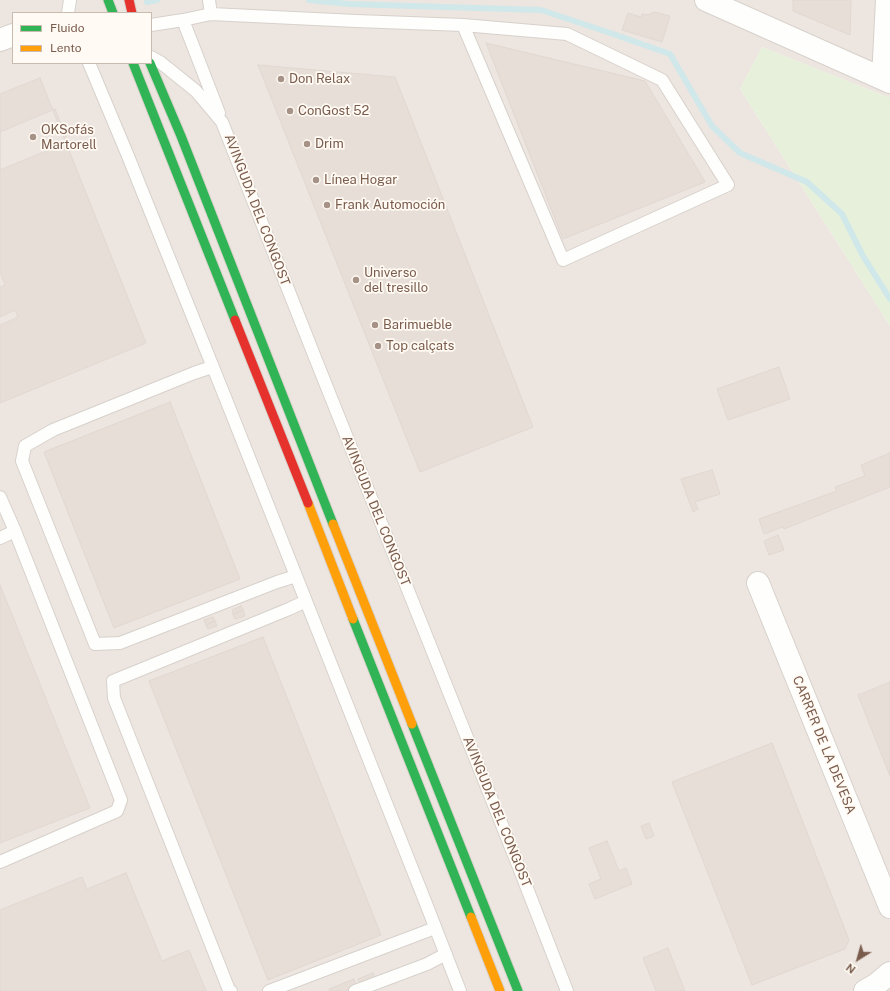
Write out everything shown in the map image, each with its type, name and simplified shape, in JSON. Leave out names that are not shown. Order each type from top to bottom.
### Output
[{"type":"main road","points":[[129,2],[132,12]]},
{"type":"main road","points":[[133,64],[500,991]]},
{"type":"main road","points":[[150,64],[181,136],[274,376],[518,991]]},
{"type":"street","points":[[706,0],[886,80],[887,0]]},
{"type":"street","points":[[0,40],[12,35]]},
{"type":"street","name":"CARRER DE LA DEVESA","points":[[758,583],[890,907]]},
{"type":"street","points":[[866,991],[890,973]]},
{"type":"lane","points":[[68,12],[70,0]]},
{"type":"lane","points":[[209,0],[211,14]]},
{"type":"lane","points":[[152,25],[211,14],[463,25],[567,34],[662,80],[728,185],[563,260],[463,25]]},
{"type":"lane","points":[[183,20],[222,122]]},
{"type":"lane","name":"AVINGUDA DEL CONGOST","points":[[152,58],[160,62],[196,91],[222,122],[567,991]]},
{"type":"lane","points":[[89,64],[128,156],[306,601],[460,991]]},
{"type":"lane","points":[[212,367],[53,430],[25,446],[22,461],[95,644],[120,643],[296,576]]},
{"type":"lane","points":[[0,497],[121,800],[117,811],[0,862]]},
{"type":"lane","points":[[0,538],[15,532]]},
{"type":"lane","points":[[231,991],[229,990],[114,698],[113,681],[306,601]]},
{"type":"lane","points":[[269,991],[435,928]]},
{"type":"lane","points":[[355,991],[428,964],[446,954]]},
{"type":"shaded area","points":[[0,0],[890,0],[890,98],[762,47],[740,89],[890,326],[890,991],[0,991]]},
{"type":"green space","points":[[762,47],[890,98],[890,326],[740,89]]},
{"type":"building","points":[[793,0],[851,0],[850,35],[793,11]]},
{"type":"building","points":[[654,12],[670,16],[662,42],[622,30],[628,13],[641,17],[642,14],[648,15]]},
{"type":"building","points":[[486,43],[645,81],[705,182],[563,239]]},
{"type":"building","points":[[258,65],[395,77],[533,427],[420,472]]},
{"type":"building","points":[[40,78],[146,343],[0,403],[0,325],[18,317],[15,310],[0,317],[0,287],[5,285],[0,272],[0,94]]},
{"type":"building","name":"OKSofás Martorell","points":[[55,109],[68,142],[0,170],[0,132]]},
{"type":"building","points":[[779,367],[790,399],[728,420],[717,389]]},
{"type":"building","points":[[170,402],[240,579],[114,628],[44,452]]},
{"type":"building","points":[[890,453],[890,487],[784,529],[783,527],[764,534],[759,519],[837,491],[835,487],[865,476],[861,465]]},
{"type":"building","points":[[712,470],[720,494],[695,502],[698,509],[693,512],[681,479]]},
{"type":"building","points":[[778,535],[784,550],[769,555],[764,541]]},
{"type":"building","points":[[0,585],[90,808],[0,843]]},
{"type":"building","points":[[241,606],[243,610],[233,614],[232,610]]},
{"type":"building","points":[[243,610],[245,616],[235,619],[233,614]]},
{"type":"building","points":[[213,617],[215,621],[206,625],[204,620]]},
{"type":"building","points":[[215,621],[217,626],[208,629],[206,625]]},
{"type":"building","points":[[263,637],[381,935],[268,980],[149,681]]},
{"type":"building","points":[[890,682],[890,776],[858,695]]},
{"type":"building","points":[[772,743],[849,940],[845,949],[752,985],[672,782]]},
{"type":"building","points":[[649,823],[654,836],[646,839],[641,826]]},
{"type":"building","points":[[607,841],[619,871],[626,868],[632,884],[595,899],[589,884],[601,879],[589,848]]},
{"type":"building","points":[[126,873],[162,961],[189,950],[206,991],[0,991],[0,910],[82,877],[87,889]]},
{"type":"building","points":[[668,948],[685,991],[656,991],[643,958]]},
{"type":"building","points":[[373,973],[375,978],[360,984],[358,979]]},
{"type":"building","points":[[354,979],[357,986],[345,991],[330,991],[329,989]]},
{"type":"waterway","points":[[147,2],[157,0]]},
{"type":"waterway","points":[[309,0],[349,4],[541,10],[670,54],[712,126],[740,153],[807,182],[842,214],[863,256],[890,299]]},
{"type":"traffic: fast","points":[[108,0],[113,12]]},
{"type":"traffic: fast","points":[[133,64],[235,320]]},
{"type":"traffic: fast","points":[[150,64],[181,136],[333,524]]},
{"type":"traffic: fast","points":[[353,619],[471,917]]},
{"type":"traffic: fast","points":[[412,724],[518,991]]},
{"type":"traffic: slow","points":[[308,503],[353,619]]},
{"type":"traffic: slow","points":[[333,524],[412,724]]},
{"type":"traffic: slow","points":[[471,917],[500,991]]},
{"type":"traffic: jam","points":[[129,0],[132,12]]},
{"type":"traffic: jam","points":[[235,320],[308,503]]},
{"type":"place","name":"Don Relax","points":[[281,79]]},
{"type":"place","name":"ConGost 52","points":[[290,111]]},
{"type":"place","name":"OKSofás Martorell","points":[[33,137]]},
{"type":"place","name":"Drim","points":[[307,144]]},
{"type":"place","name":"Línea Hogar","points":[[316,180]]},
{"type":"place","name":"Frank Automoción","points":[[327,205]]},
{"type":"place","name":"Universo del tresillo","points":[[356,280]]},
{"type":"place","name":"Barimueble","points":[[375,325]]},
{"type":"place","name":"Top calçats","points":[[378,346]]}]
